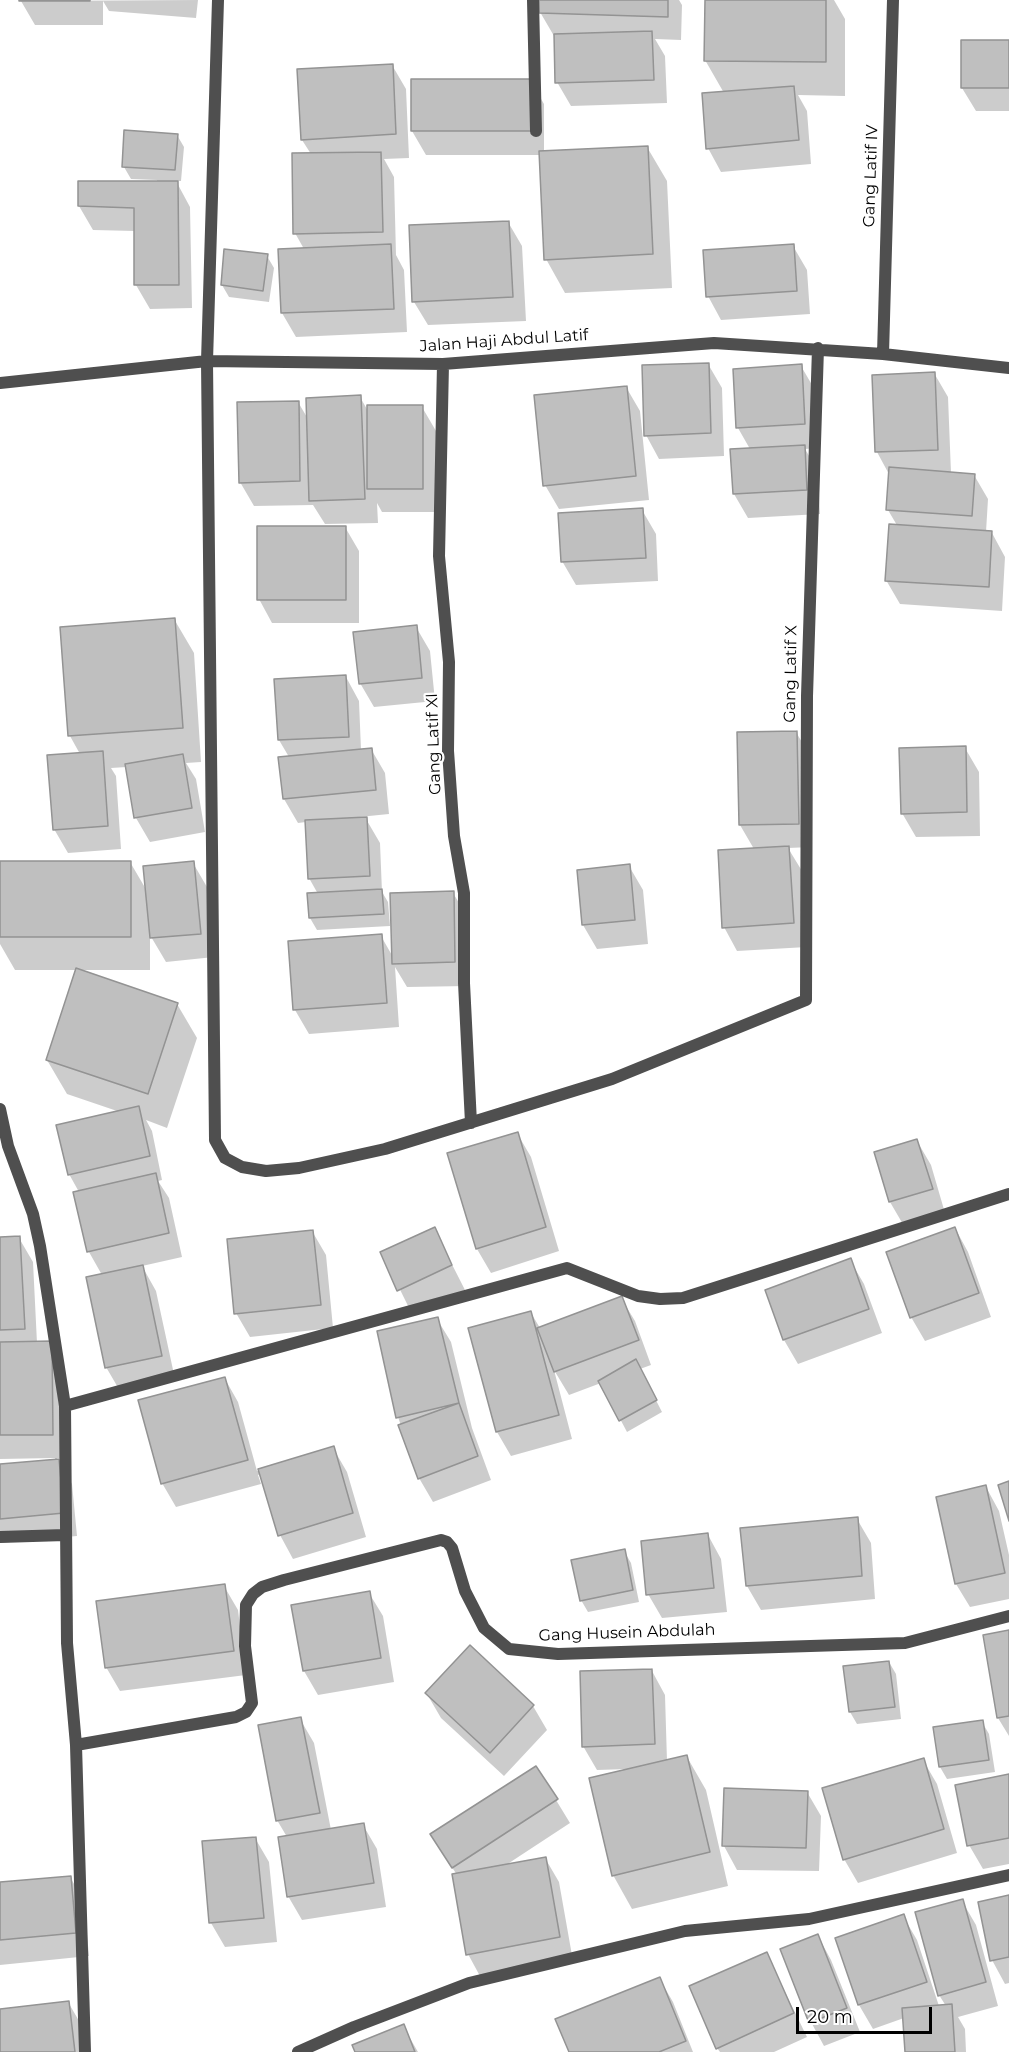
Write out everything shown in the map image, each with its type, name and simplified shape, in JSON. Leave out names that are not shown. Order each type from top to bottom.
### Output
[{"type":"street","points":[[218,0],[207,361],[215,1140],[225,1158],[242,1167],[266,1171],[299,1168],[385,1149],[471,1123]]},
{"type":"street","points":[[533,0],[536,131]]},
{"type":"street","name":"Gang Latif IV","points":[[883,354],[892,0]]},
{"type":"street","name":"Jalan Haji Abdul Latif","points":[[0,383],[207,361],[443,363],[714,343],[818,348],[1009,368]]},
{"type":"street","name":"Gang Latif X","points":[[471,1123],[612,1078],[806,1000],[807,696],[818,348]]},
{"type":"street","name":"Gang Latif XI","points":[[443,363],[439,556],[449,662],[448,751],[453,825],[464,893],[464,983],[471,1123]]},
{"type":"street","points":[[0,1109],[8,1146],[33,1214],[40,1246],[65,1407],[67,1642],[76,1745],[85,2052]]},
{"type":"street","points":[[65,1407],[567,1268],[638,1296],[660,1299],[683,1298],[1009,1194]]},
{"type":"street","points":[[0,1537],[65,1535]]},
{"type":"street","name":"Gang Husein Abdulah","points":[[76,1745],[236,1717],[246,1712],[252,1703],[245,1646],[246,1605],[252,1594],[262,1587],[284,1580],[441,1540],[447,1542],[452,1548],[465,1591],[484,1628],[509,1649],[558,1654],[905,1642],[1009,1616]]},
{"type":"street","points":[[298,2052],[354,2027],[480,1981],[685,1931],[809,1919],[1009,1875]]},
{"type":"building","points":[[90,0],[90,1],[19,1]]},
{"type":"building","points":[[539,0],[668,0],[668,17],[539,13]]},
{"type":"building","points":[[705,0],[826,0],[826,62],[704,61]]},
{"type":"building","points":[[652,31],[654,80],[555,83],[554,34]]},
{"type":"building","points":[[961,40],[1009,40],[1009,88],[961,88]]},
{"type":"building","points":[[393,64],[396,134],[301,140],[297,69]]},
{"type":"building","points":[[411,79],[531,79],[531,131],[411,131]]},
{"type":"building","points":[[794,86],[799,140],[706,149],[702,93]]},
{"type":"building","points":[[124,130],[178,134],[175,170],[122,167]]},
{"type":"building","points":[[648,146],[653,254],[544,260],[539,151]]},
{"type":"building","points":[[381,152],[383,232],[293,234],[292,153]]},
{"type":"building","points":[[78,181],[178,181],[179,285],[134,285],[134,208],[78,206]]},
{"type":"building","points":[[509,221],[513,297],[412,302],[409,225]]},
{"type":"building","points":[[391,244],[394,309],[281,313],[278,249]]},
{"type":"building","points":[[794,244],[797,291],[706,297],[703,250]]},
{"type":"building","points":[[224,249],[268,254],[263,291],[221,285]]},
{"type":"building","points":[[709,363],[711,433],[644,436],[642,365]]},
{"type":"building","points":[[802,364],[805,424],[736,428],[733,369]]},
{"type":"building","points":[[935,372],[938,450],[875,452],[872,375]]},
{"type":"building","points":[[627,386],[636,476],[543,486],[534,395]]},
{"type":"building","points":[[361,395],[365,499],[309,501],[306,398]]},
{"type":"building","points":[[299,401],[300,481],[239,483],[237,402]]},
{"type":"building","points":[[367,405],[423,405],[423,489],[367,489]]},
{"type":"building","points":[[805,445],[807,490],[733,494],[730,449]]},
{"type":"building","points":[[889,467],[975,474],[972,516],[886,510]]},
{"type":"building","points":[[643,508],[646,558],[561,562],[558,513]]},
{"type":"building","points":[[889,524],[992,531],[989,587],[885,581]]},
{"type":"building","points":[[257,526],[346,526],[346,600],[257,600]]},
{"type":"building","points":[[175,618],[183,728],[68,736],[60,627]]},
{"type":"building","points":[[417,625],[422,678],[359,684],[353,632]]},
{"type":"building","points":[[346,675],[349,737],[278,740],[274,679]]},
{"type":"building","points":[[797,731],[799,824],[739,825],[737,732]]},
{"type":"building","points":[[966,746],[967,812],[901,814],[899,748]]},
{"type":"building","points":[[372,748],[376,790],[283,799],[278,757]]},
{"type":"building","points":[[103,751],[108,826],[53,830],[47,755]]},
{"type":"building","points":[[183,754],[192,808],[134,818],[125,764]]},
{"type":"building","points":[[367,817],[370,876],[308,879],[305,820]]},
{"type":"building","points":[[789,846],[794,923],[722,928],[718,850]]},
{"type":"building","points":[[0,861],[131,861],[131,937],[0,937]]},
{"type":"building","points":[[194,861],[201,934],[150,938],[143,866]]},
{"type":"building","points":[[630,864],[635,920],[582,925],[577,870]]},
{"type":"building","points":[[382,889],[384,914],[309,918],[307,893]]},
{"type":"building","points":[[454,891],[455,962],[392,964],[390,893]]},
{"type":"building","points":[[382,934],[387,1003],[293,1010],[288,941]]},
{"type":"building","points":[[76,968],[178,1003],[148,1094],[46,1060]]},
{"type":"building","points":[[139,1106],[150,1156],[68,1175],[56,1125]]},
{"type":"building","points":[[518,1132],[546,1227],[476,1249],[447,1153]]},
{"type":"building","points":[[917,1139],[933,1189],[889,1202],[874,1152]]},
{"type":"building","points":[[156,1173],[169,1233],[87,1252],[73,1192]]},
{"type":"building","points":[[435,1227],[452,1265],[397,1291],[380,1252]]},
{"type":"building","points":[[955,1227],[979,1293],[910,1318],[886,1252]]},
{"type":"building","points":[[313,1230],[321,1305],[234,1314],[227,1239]]},
{"type":"building","points":[[20,1236],[25,1329],[0,1330],[0,1237]]},
{"type":"building","points":[[851,1258],[869,1309],[783,1340],[765,1290]]},
{"type":"building","points":[[143,1265],[162,1356],[105,1368],[86,1277]]},
{"type":"building","points":[[622,1296],[639,1340],[554,1372],[537,1328]]},
{"type":"building","points":[[531,1311],[559,1415],[496,1432],[468,1328]]},
{"type":"building","points":[[438,1317],[459,1403],[396,1418],[377,1331]]},
{"type":"building","points":[[52,1341],[53,1435],[0,1435],[0,1342]]},
{"type":"building","points":[[636,1359],[657,1400],[619,1421],[598,1381]]},
{"type":"building","points":[[225,1377],[248,1460],[161,1484],[138,1400]]},
{"type":"building","points":[[459,1403],[478,1456],[418,1479],[398,1425]]},
{"type":"building","points":[[334,1446],[353,1513],[278,1536],[258,1469]]},
{"type":"building","points":[[59,1459],[64,1513],[0,1519],[0,1464]]},
{"type":"building","points":[[1009,1481],[1009,1521],[998,1485]]},
{"type":"building","points":[[986,1485],[1005,1573],[955,1584],[936,1497]]},
{"type":"building","points":[[858,1517],[862,1576],[746,1586],[740,1528]]},
{"type":"building","points":[[708,1533],[714,1588],[646,1595],[641,1541]]},
{"type":"building","points":[[625,1549],[633,1590],[580,1601],[571,1560]]},
{"type":"building","points":[[225,1584],[234,1651],[105,1668],[96,1601]]},
{"type":"building","points":[[370,1591],[381,1658],[303,1671],[291,1605]]},
{"type":"building","points":[[1009,1630],[1009,1716],[997,1718],[983,1635]]},
{"type":"building","points":[[470,1645],[534,1705],[490,1753],[425,1693]]},
{"type":"building","points":[[889,1661],[895,1707],[849,1712],[843,1666]]},
{"type":"building","points":[[652,1669],[655,1744],[582,1747],[580,1671]]},
{"type":"building","points":[[301,1717],[320,1813],[276,1821],[258,1725]]},
{"type":"building","points":[[983,1720],[989,1760],[939,1767],[933,1727]]},
{"type":"building","points":[[687,1755],[710,1852],[612,1876],[589,1778]]},
{"type":"building","points":[[924,1758],[944,1829],[843,1860],[822,1788]]},
{"type":"building","points":[[536,1766],[558,1799],[452,1868],[430,1834]]},
{"type":"building","points":[[1009,1774],[1009,1838],[967,1846],[955,1785]]},
{"type":"building","points":[[724,1788],[808,1791],[806,1848],[722,1846]]},
{"type":"building","points":[[364,1823],[374,1883],[287,1897],[278,1837]]},
{"type":"building","points":[[256,1837],[264,1918],[209,1923],[202,1841]]},
{"type":"building","points":[[546,1857],[560,1937],[466,1955],[452,1874]]},
{"type":"building","points":[[71,1876],[76,1933],[0,1940],[0,1882]]},
{"type":"building","points":[[1009,1895],[1009,1957],[990,1961],[978,1902]]},
{"type":"building","points":[[963,1899],[986,1982],[938,1996],[915,1912]]},
{"type":"building","points":[[904,1914],[927,1982],[858,2005],[835,1938]]},
{"type":"building","points":[[818,1934],[847,2008],[809,2023],[780,1949]]},
{"type":"building","points":[[767,1952],[794,2013],[716,2049],[689,1986]]},
{"type":"building","points":[[660,1977],[686,2041],[659,2052],[569,2052],[555,2019]]},
{"type":"building","points":[[69,2001],[75,2052],[0,2052],[0,2009]]},
{"type":"building","points":[[952,2004],[955,2052],[905,2052],[902,2008]]},
{"type":"building","points":[[404,2024],[415,2052],[355,2052],[352,2045]]}]
